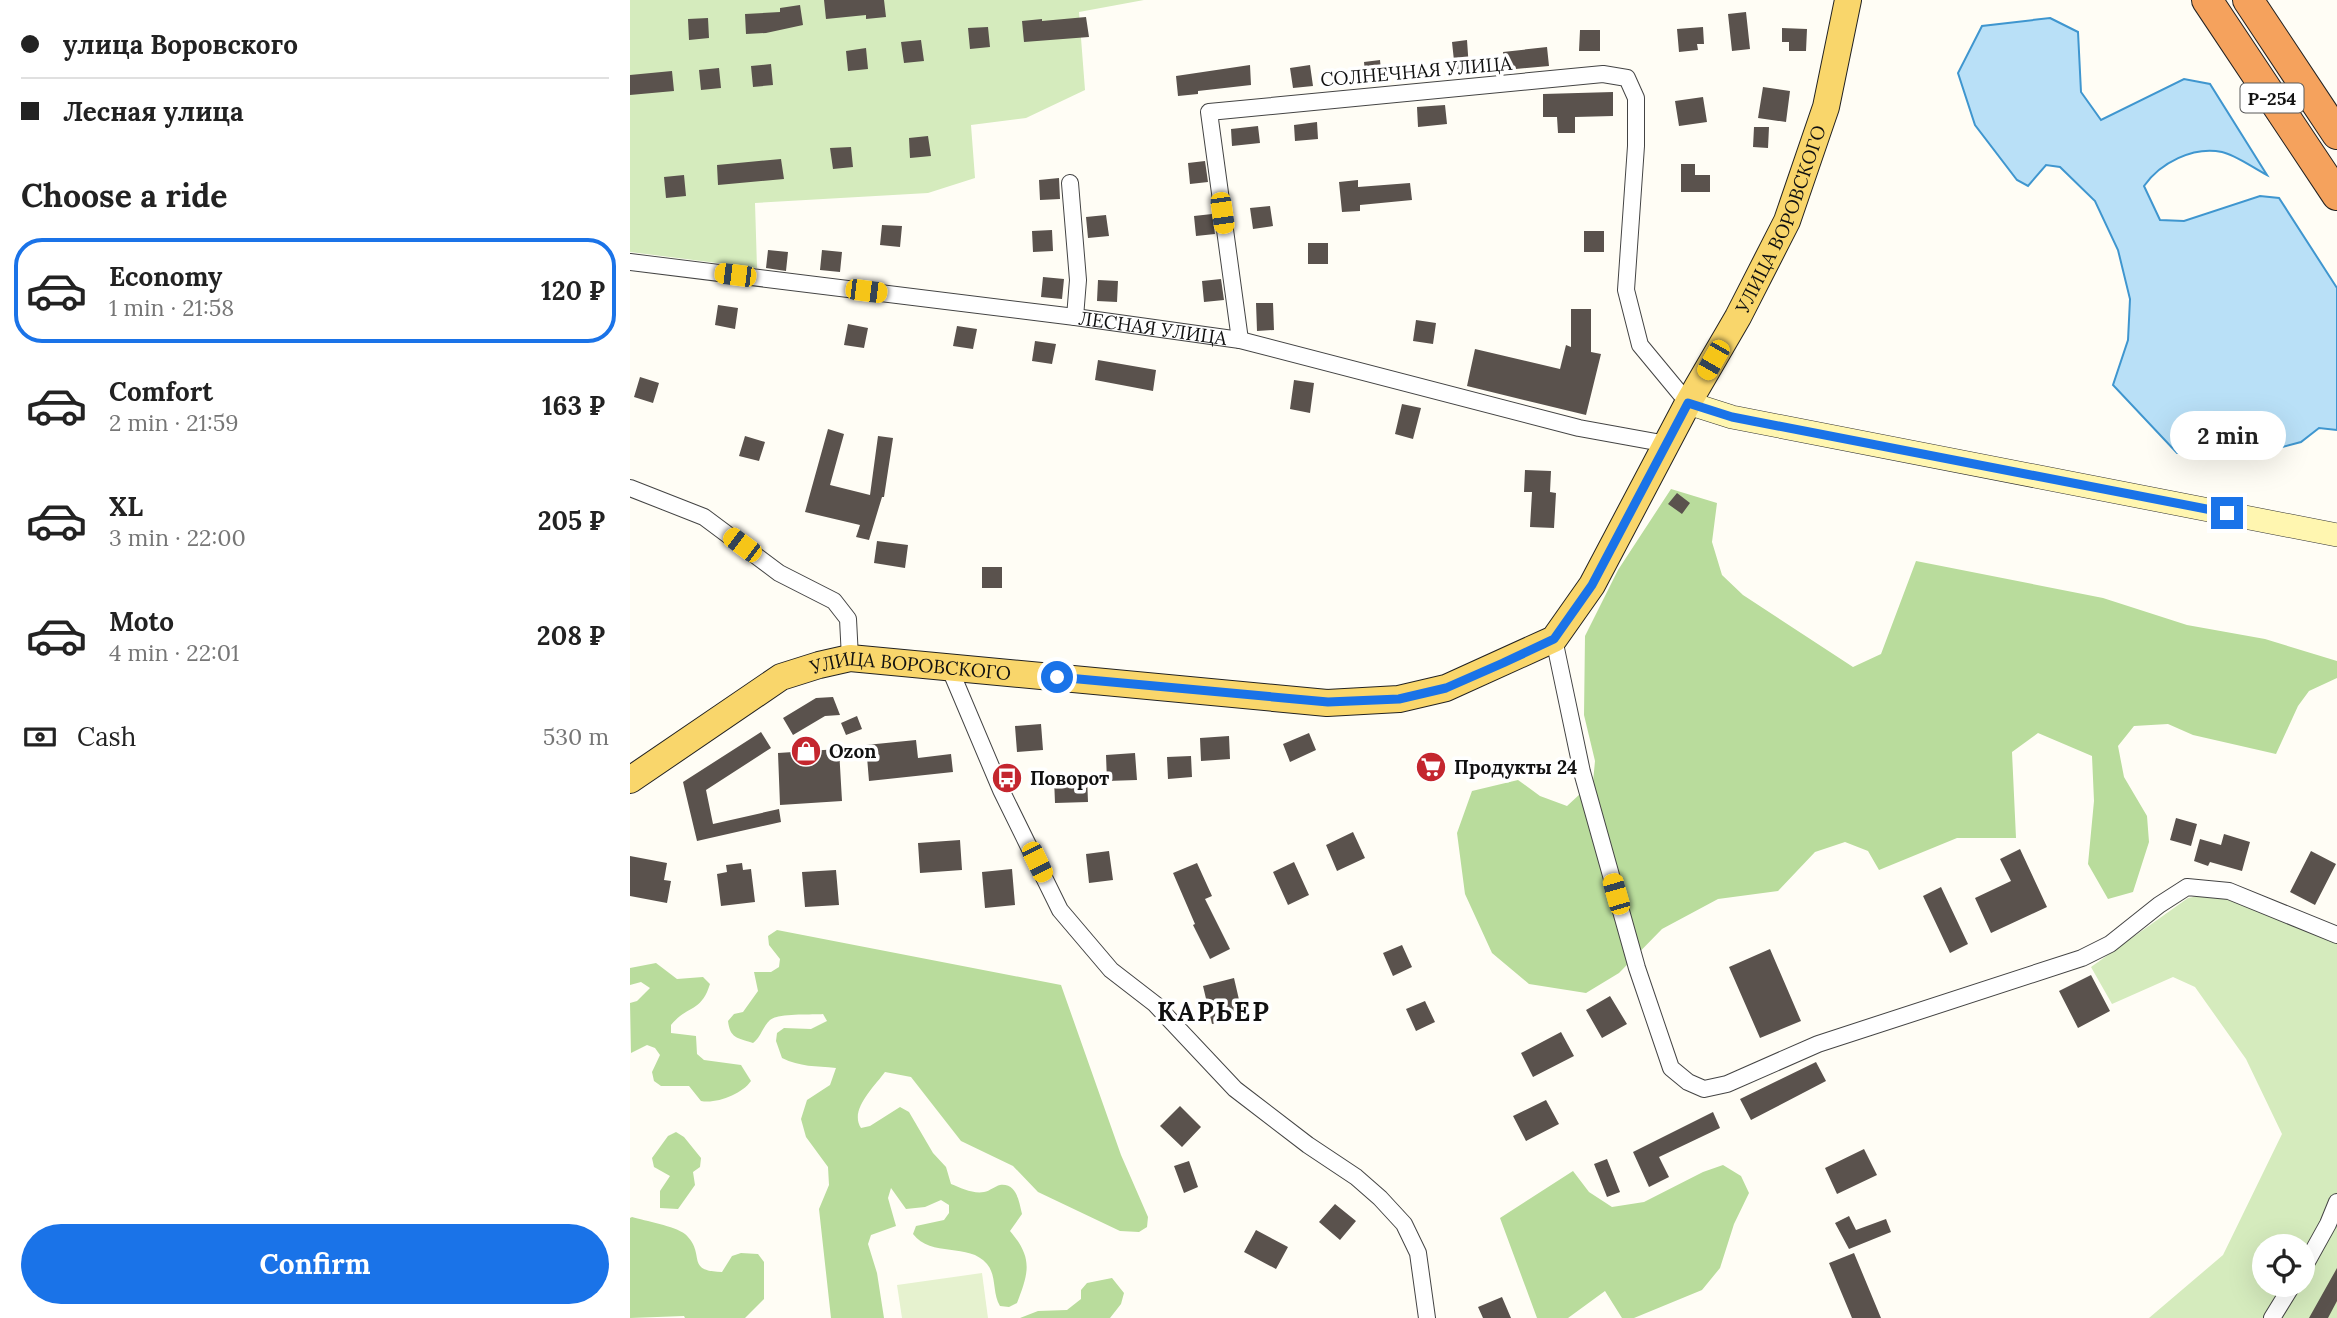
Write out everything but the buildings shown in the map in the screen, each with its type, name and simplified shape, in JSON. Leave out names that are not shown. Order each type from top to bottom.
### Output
[{"type":"highway","name":"Р-254","points":[[2207,0],[2337,195]]},
{"type":"highway","name":"Р-254","points":[[2248,0],[2337,134]]},
{"type":"main road","name":"УЛИЦА ВОРОВСКОГО","points":[[630,780],[781,677],[819,664],[850,659],[1328,702],[1399,699],[1446,688],[1554,639],[1592,585],[1688,403],[1738,317],[1787,221],[1826,107],[1848,0]]},
{"type":"street","name":"СОЛНЕЧНАЯ УЛИЦА","points":[[1240,340],[1209,111],[1603,74],[1627,78],[1636,98],[1636,146],[1626,290],[1640,345],[1688,403]]},
{"type":"street","points":[[1070,183],[1078,280],[1075,317]]},
{"type":"street","name":"ЛЕСНАЯ УЛИЦА","points":[[630,262],[1240,340],[1579,428],[1667,444]]},
{"type":"street","points":[[1688,403],[1732,417],[2337,535]]},
{"type":"street","points":[[630,488],[704,517],[779,573],[834,601],[848,619],[850,659]]},
{"type":"street","points":[[1554,639],[1582,772],[1637,968],[1671,1068],[1688,1082],[1704,1089],[1727,1084],[1818,1044],[2066,964],[2110,944],[2159,905],[2187,887],[2230,891],[2337,935]]},
{"type":"street","points":[[949,667],[1001,790],[1060,910],[1111,970],[1155,1004],[1235,1089],[1308,1145],[1356,1177],[1404,1224],[1418,1253],[1427,1318]]},
{"type":"street","points":[[2315,1247],[2337,1202]]},
{"type":"street","points":[[2272,1318],[2285,1297]]},
{"type":"green space","points":[[630,0],[1144,0],[1079,12],[1085,90],[1026,118],[971,125],[975,178],[928,193],[755,203],[757,268],[630,252]]},
{"type":"green space","points":[[1671,489],[1717,503],[1712,542],[1722,575],[1743,595],[1853,667],[1881,654],[1916,561],[2103,598],[2187,625],[2265,639],[2337,661],[2337,678],[2309,691],[2298,706],[2276,754],[2193,735],[2168,724],[2134,726],[2118,746],[2124,777],[2147,816],[2149,842],[2133,892],[2108,899],[2088,864],[2094,801],[2092,756],[2038,733],[2012,752],[2016,838],[1957,838],[1879,870],[1868,851],[1845,842],[1815,852],[1778,891],[1718,899],[1662,929],[1619,973],[1586,993],[1529,984],[1492,953],[1465,894],[1457,833],[1472,791],[1518,780],[1540,796],[1567,806],[1593,782],[1595,761],[1584,715],[1585,636],[1618,570]]},
{"type":"green space","points":[[2213,893],[2337,943],[2337,1318],[2149,1318],[2223,1255],[2282,1134],[2246,1059],[2195,987],[2173,977],[2112,1004],[2091,967],[2188,898]]},
{"type":"green space","points":[[777,930],[1061,985],[1121,1155],[1148,1217],[1147,1227],[1139,1232],[1120,1231],[1038,1192],[1013,1166],[961,1141],[911,1077],[885,1072],[860,1106],[858,1121],[861,1128],[870,1126],[900,1107],[909,1112],[933,1153],[946,1167],[951,1184],[976,1192],[1000,1185],[1014,1190],[1022,1214],[1010,1231],[1025,1257],[1026,1274],[1017,1303],[1009,1307],[1000,1306],[990,1269],[979,1257],[930,1246],[913,1234],[916,1226],[944,1220],[949,1213],[949,1205],[941,1200],[925,1207],[906,1209],[891,1188],[888,1198],[896,1226],[871,1235],[868,1244],[877,1273],[884,1318],[831,1318],[819,1209],[829,1185],[828,1167],[806,1137],[801,1119],[807,1100],[830,1085],[836,1068],[802,1065],[782,1058],[776,1041],[777,1033],[784,1028],[811,1029],[827,1021],[823,1014],[774,1018],[753,1043],[735,1036],[730,1031],[728,1021],[734,1014],[743,1012],[758,991],[754,972],[771,972],[779,967],[780,959],[769,945],[768,936]]},
{"type":"green space","points":[[656,963],[677,979],[703,977],[710,984],[702,1000],[671,1025],[671,1033],[696,1036],[697,1054],[704,1060],[741,1065],[751,1081],[742,1090],[721,1099],[701,1101],[689,1086],[661,1086],[654,1081],[652,1072],[660,1055],[655,1048],[647,1045],[631,1053],[630,1003],[637,1001],[650,988],[641,982],[630,985],[630,968]]},
{"type":"green space","points":[[676,1132],[684,1137],[701,1158],[700,1167],[693,1172],[695,1185],[678,1209],[660,1208],[660,1191],[670,1176],[654,1167],[652,1158],[668,1136]]},
{"type":"green space","points":[[1723,1165],[1741,1176],[1749,1193],[1734,1224],[1720,1268],[1702,1290],[1634,1318],[1622,1318],[1605,1291],[1568,1318],[1537,1318],[1500,1218],[1573,1171],[1589,1192],[1612,1207],[1644,1202],[1703,1172]]},
{"type":"green space","points":[[632,1217],[667,1226],[685,1234],[695,1248],[699,1265],[710,1271],[722,1272],[732,1256],[741,1253],[758,1254],[764,1262],[764,1299],[745,1318],[630,1318]]},
{"type":"green space","points":[[982,1273],[988,1318],[902,1318],[897,1285]]},
{"type":"green space","points":[[1112,1278],[1124,1293],[1121,1304],[1110,1318],[1020,1318],[1038,1311],[1067,1310],[1081,1299],[1081,1290],[1087,1283]]},
{"type":"water","points":[[2050,18],[2078,32],[2081,92],[2101,120],[2184,79],[2210,84],[2267,175],[2239,159],[2211,151],[2178,158],[2159,170],[2144,186],[2160,220],[2184,221],[2260,196],[2279,198],[2337,288],[2337,430],[2319,428],[2301,442],[2271,450],[2177,453],[2113,385],[2128,340],[2130,299],[2118,250],[2095,201],[2060,167],[2046,165],[2028,186],[2017,180],[1975,125],[1958,73],[1982,26]]},
{"type":"place","name":"Ozon","points":[[806,751]]},
{"type":"place","name":"Продукты 24","points":[[1431,767]]},
{"type":"place","name":"Поворот","points":[[1007,778]]},
{"type":"district","name":"КАРЬЕР","points":[[1214,1011]]},
{"type":"route","points":[[1057,677],[1328,702],[1399,699],[1446,688],[1554,639],[1592,585],[1688,403],[1732,417],[2227,513]]}]
